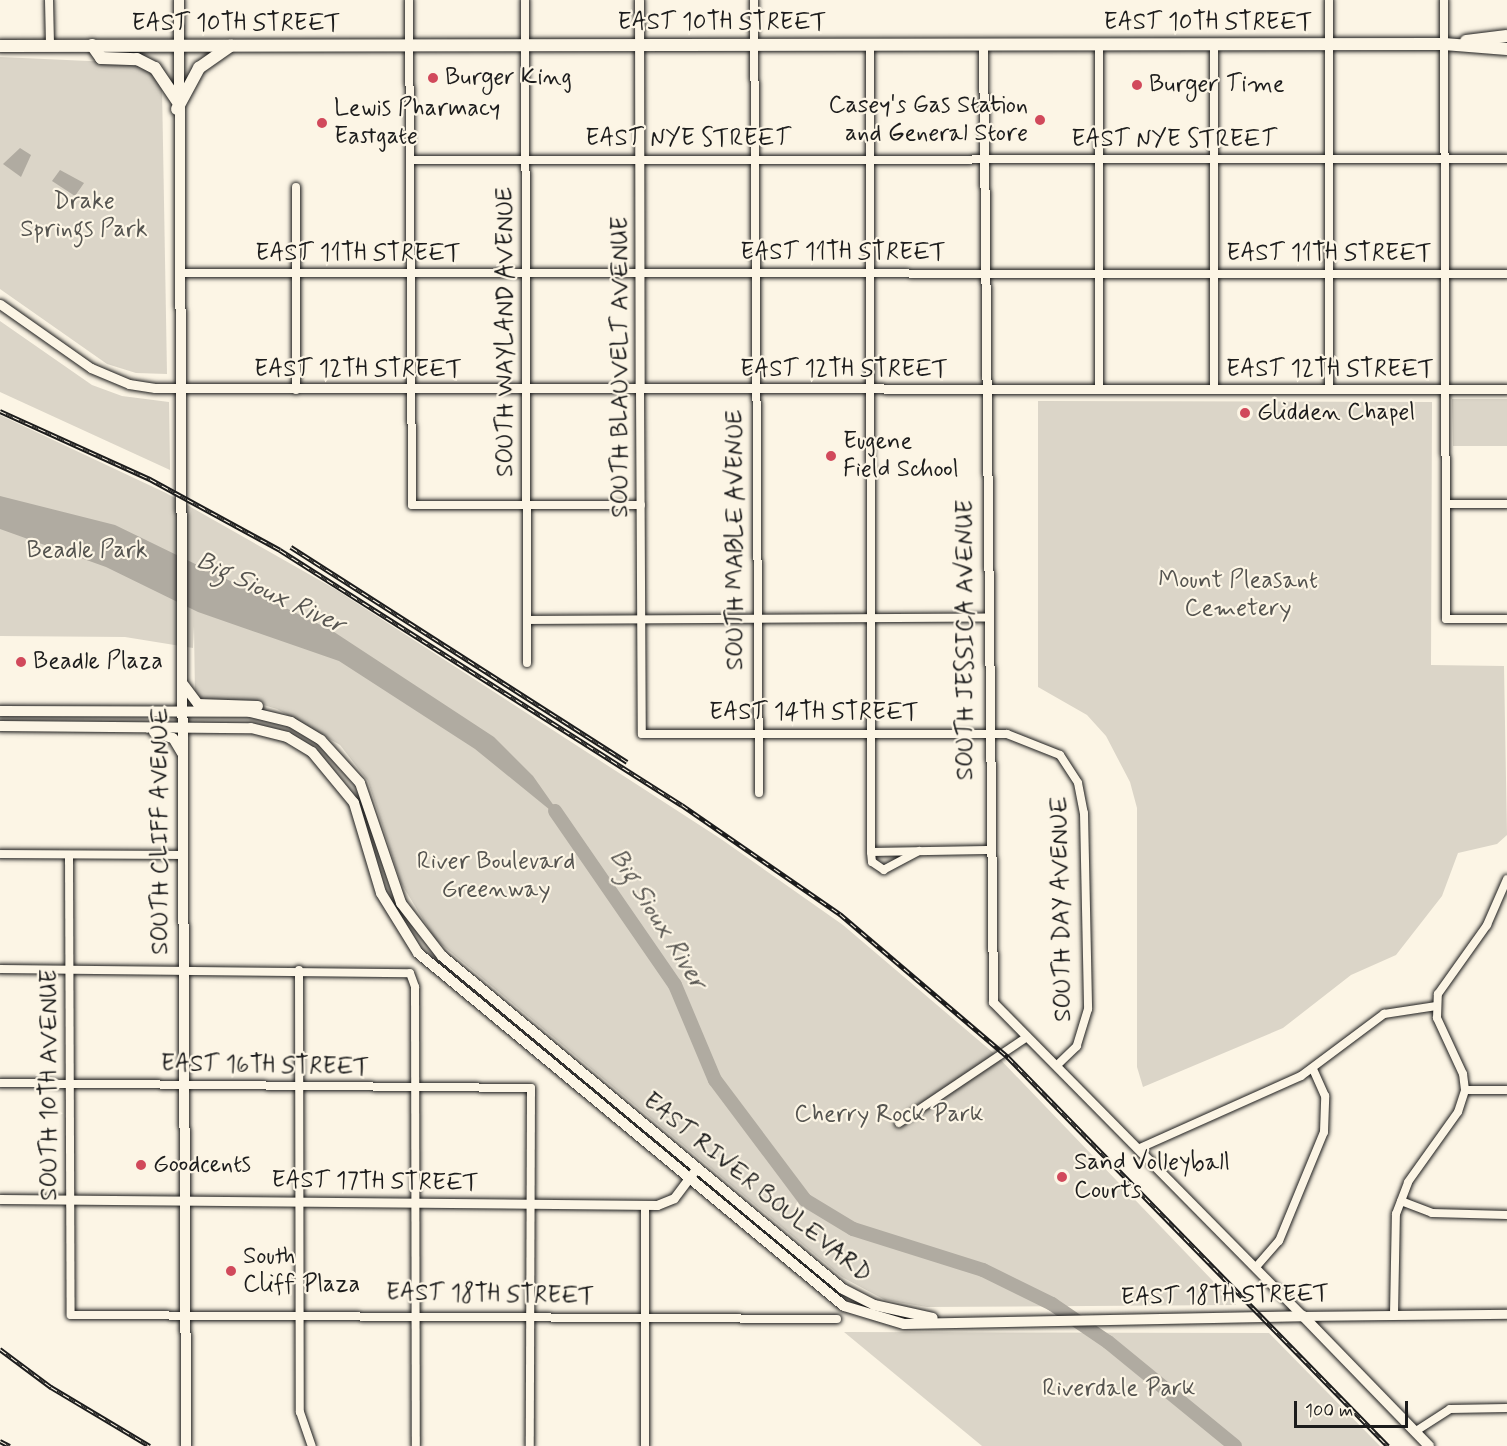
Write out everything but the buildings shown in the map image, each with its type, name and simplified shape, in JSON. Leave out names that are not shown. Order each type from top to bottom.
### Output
[{"type":"main road","name":"SOUTH CLIFF AVENUE","points":[[179,0],[177,105],[181,389],[186,1446]]},
{"type":"main road","name":"EAST 10TH STREET","points":[[1444,44],[1507,36]]},
{"type":"main road","name":"EAST 10TH STREET","points":[[0,46],[754,43],[1444,44],[1507,50]]},
{"type":"main road","points":[[92,45],[101,58],[137,59],[155,68],[177,105],[199,68],[236,45]]},
{"type":"main road","points":[[182,682],[198,704],[256,705],[270,715]]},
{"type":"main road","points":[[0,711],[182,711]]},
{"type":"main road","points":[[82,726],[100,720],[163,720],[182,711]]},
{"type":"main road","name":"EAST RIVER BOULEVARD","points":[[182,711],[270,715],[291,722],[332,749],[360,783],[394,888],[428,943],[696,1168],[852,1295],[885,1309],[943,1320]]},
{"type":"main road","points":[[0,726],[182,726],[200,717],[291,722]]},
{"type":"main road","points":[[82,726],[99,732],[166,733],[182,753]]},
{"type":"main road","name":"EAST RIVER BOULEVARD","points":[[182,726],[266,730],[322,760],[354,803],[381,893],[418,953],[687,1181],[844,1306],[892,1323],[943,1320]]},
{"type":"main road","points":[[1303,1317],[1429,1446]]},
{"type":"main road","name":"EAST 18TH STREET","points":[[943,1320],[1303,1317]]},
{"type":"street","points":[[50,0],[50,45]]},
{"type":"street","points":[[409,0],[412,505],[641,505]]},
{"type":"street","name":"SOUTH WAYLAND AVENUE","points":[[525,0],[527,663]]},
{"type":"street","name":"SOUTH BLAUVELT AVENUE","points":[[639,0],[642,734]]},
{"type":"street","name":"SOUTH MABLE AVENUE","points":[[754,0],[756,734],[759,793]]},
{"type":"street","points":[[1329,0],[1329,390]]},
{"type":"street","points":[[1444,0],[1446,619],[1507,620]]},
{"type":"street","points":[[870,44],[871,733],[874,867],[884,870],[919,851]]},
{"type":"street","name":"SOUTH JESSICA AVENUE","points":[[983,44],[988,985],[1004,1015],[1140,1148],[1303,1317]]},
{"type":"street","points":[[1099,44],[1099,390]]},
{"type":"street","points":[[1214,44],[1214,390]]},
{"type":"street","name":"EAST NYE STREET","points":[[410,160],[1507,159]]},
{"type":"street","points":[[296,187],[296,390]]},
{"type":"street","name":"EAST 11TH STREET","points":[[180,273],[1507,274]]},
{"type":"street","name":"EAST 12TH STREET","points":[[0,304],[104,375],[142,387],[296,390],[1507,389]]},
{"type":"street","points":[[1446,504],[1507,504]]},
{"type":"street","points":[[527,620],[985,618]]},
{"type":"street","name":"EAST 14TH STREET","points":[[642,734],[986,734]]},
{"type":"street","name":"SOUTH DAY AVENUE","points":[[986,734],[1029,738],[1052,750],[1069,766],[1083,799],[1087,1025],[1077,1046],[1057,1065]]},
{"type":"street","points":[[872,852],[987,850]]},
{"type":"street","points":[[0,854],[183,855]]},
{"type":"street","name":"SOUTH 10TH AVENUE","points":[[69,855],[71,1315]]},
{"type":"street","points":[[1394,1314],[1395,1227],[1401,1201],[1458,1112],[1465,1090],[1436,1006],[1443,983],[1487,924],[1507,879]]},
{"type":"street","points":[[0,969],[299,970],[410,973],[415,1087],[416,1446]]},
{"type":"street","points":[[299,970],[300,1412],[309,1443]]},
{"type":"street","points":[[1140,1148],[1312,1069],[1384,1014],[1436,1006]]},
{"type":"street","points":[[899,1123],[1027,1037]]},
{"type":"street","points":[[1256,1267],[1280,1241],[1324,1132],[1325,1096],[1312,1069]]},
{"type":"street","name":"EAST 16TH STREET","points":[[0,1083],[531,1088],[529,1203]]},
{"type":"street","points":[[1465,1090],[1507,1090]]},
{"type":"street","name":"EAST 17TH STREET","points":[[0,1199],[414,1201],[645,1205],[670,1201],[696,1168]]},
{"type":"street","points":[[1401,1201],[1432,1213],[1507,1215]]},
{"type":"street","points":[[529,1203],[530,1446]]},
{"type":"street","points":[[645,1205],[645,1446]]},
{"type":"street","name":"EAST 18TH STREET","points":[[71,1315],[301,1314],[837,1319]]},
{"type":"street","name":"EAST 18TH STREET","points":[[1303,1317],[1507,1314]]},
{"type":"street","points":[[1416,1431],[1450,1409],[1507,1408]]},
{"type":"green space","name":"Drake Springs Park","points":[[0,57],[133,63],[153,71],[162,87],[167,374],[136,373],[107,364],[0,289]]},
{"type":"green space","points":[[0,321],[92,385],[122,396],[169,402],[170,470],[0,392]]},
{"type":"green space","points":[[1452,399],[1507,399],[1507,446],[1453,446]]},
{"type":"green space","name":"Mount Pleasant Cemetery","points":[[1038,401],[1432,402],[1431,665],[1504,666],[1507,835],[1497,844],[1458,853],[1442,896],[1396,955],[1351,975],[1283,1028],[1143,1087],[1137,1067],[1137,808],[1130,782],[1106,736],[1087,715],[1038,687]]},
{"type":"green space","points":[[0,415],[166,493],[335,589],[721,839],[843,925],[997,1056],[1236,1305],[927,1307],[885,1300],[842,1277],[435,939],[401,883],[368,781],[340,745],[277,709],[253,702],[195,699],[194,626],[193,648],[125,637],[0,636]],"holes":[[[588,854],[631,915],[660,962]]]},
{"type":"green space","name":"Riverdale Park","points":[[844,1332],[1269,1333],[1380,1446],[982,1446]]},
{"type":"shaded area","points":[[20,148],[31,155],[21,177],[3,164]]},
{"type":"shaded area","points":[[60,170],[84,183],[75,196],[52,181]]},
{"type":"shaded area","points":[[0,496],[115,525],[331,630],[494,737],[533,776],[566,823],[475,749],[339,661],[198,612],[106,567],[0,529]]},
{"type":"waterway","name":"Big Sioux River","points":[[555,811],[675,985],[715,1080],[805,1200],[853,1229],[983,1270],[1052,1304],[1108,1342],[1235,1446]]},
{"type":"railway","points":[[0,411],[150,479],[280,550],[682,805],[840,914],[1008,1057],[1388,1446]]},
{"type":"railway","points":[[291,547],[627,762]]},
{"type":"railway","points":[[0,1349],[51,1387],[150,1446]]},
{"type":"railway","points":[[0,1441],[10,1446]]},
{"type":"place","name":"Burger King","points":[[433,78]]},
{"type":"place","name":"Burger Time","points":[[1137,85]]},
{"type":"place","name":"Casey's Gas Station and General Store","points":[[1040,120]]},
{"type":"place","name":"Lewis Pharmacy Eastgate","points":[[322,123]]},
{"type":"place","name":"Glidden Chapel","points":[[1245,413]]},
{"type":"place","name":"Eugene Field School","points":[[831,456]]},
{"type":"place","name":"Beadle Plaza","points":[[21,662]]},
{"type":"place","name":"Goodcents","points":[[141,1165]]},
{"type":"place","name":"Sand Volleyball Courts","points":[[1062,1177]]},
{"type":"place","name":"South Cliff Plaza","points":[[231,1271]]},
{"type":"park label","name":"Beadle Park","points":[[87,551]]},
{"type":"park label","name":"River Boulevard Greenway","points":[[496,876]]},
{"type":"park label","name":"Cherry Rock Park","points":[[889,1115]]}]
